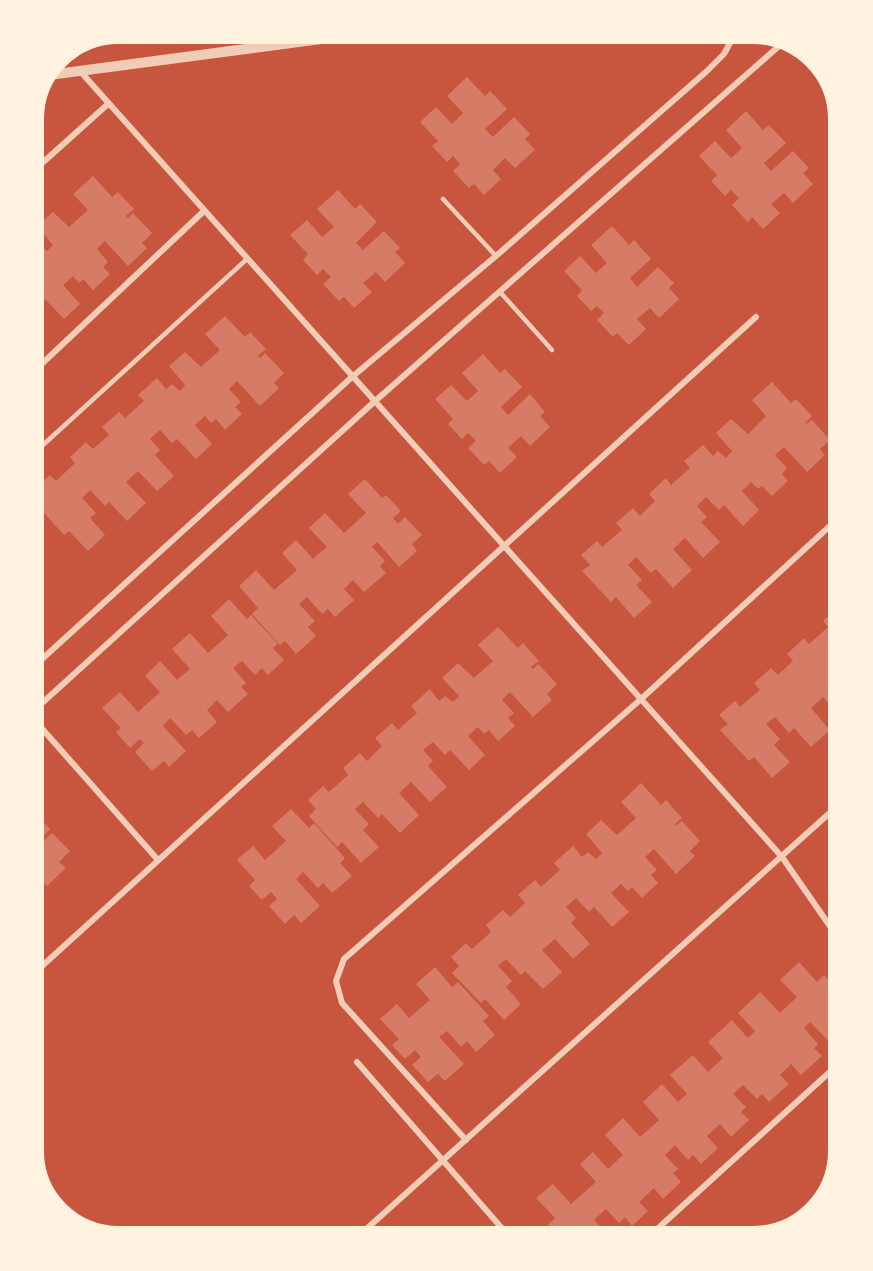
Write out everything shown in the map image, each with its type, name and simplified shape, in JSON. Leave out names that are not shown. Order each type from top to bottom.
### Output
[{"type":"street","points":[[55,74],[306,41]]},
{"type":"street","points":[[40,660],[352,377],[496,256],[707,71],[724,54],[731,41]]},
{"type":"street","points":[[40,706],[374,402],[780,45]]},
{"type":"street","points":[[80,71],[782,857],[832,929]]},
{"type":"street","points":[[41,164],[108,104]]},
{"type":"street","points":[[41,365],[204,211]]},
{"type":"street","points":[[40,968],[756,317]]},
{"type":"street","points":[[466,1140],[342,1003],[336,981],[339,970],[353,951],[640,700],[832,524]]},
{"type":"street","points":[[40,727],[158,860]]},
{"type":"street","points":[[365,1230],[832,811]]},
{"type":"street","points":[[357,1062],[503,1230]]},
{"type":"street","points":[[657,1230],[832,1070]]},
{"type":"lane","points":[[443,199],[496,256]]},
{"type":"lane","points":[[41,447],[247,259]]},
{"type":"lane","points":[[500,292],[552,350]]},
{"type":"building","points":[[467,77],[485,96],[490,91],[507,109],[485,129],[493,137],[514,117],[530,134],[525,139],[535,150],[515,168],[505,158],[493,170],[501,179],[484,195],[474,184],[469,188],[453,171],[460,164],[453,156],[447,162],[432,146],[438,141],[420,122],[436,107],[452,124],[463,113],[447,96]]},
{"type":"building","points":[[746,111],[763,130],[769,125],[786,143],[764,163],[771,171],[793,151],[809,168],[803,173],[813,184],[793,203],[784,193],[771,204],[780,213],[763,229],[752,217],[748,222],[732,205],[739,198],[731,190],[725,196],[711,181],[717,175],[699,156],[715,141],[731,158],[742,148],[726,130]]},
{"type":"building","points":[[93,176],[112,197],[118,192],[134,209],[126,216],[128,218],[133,213],[152,233],[142,243],[147,248],[128,266],[105,241],[97,249],[108,262],[103,267],[110,274],[93,290],[83,279],[79,283],[73,276],[63,285],[80,304],[64,319],[45,299],[41,303],[41,246],[47,251],[53,245],[41,231],[41,223],[53,212],[69,227],[88,210],[73,194]]},
{"type":"building","points":[[338,190],[355,209],[360,204],[377,222],[356,243],[363,250],[384,231],[400,248],[395,252],[405,263],[385,282],[376,272],[363,283],[372,292],[354,308],[344,297],[339,301],[323,284],[331,277],[323,269],[317,275],[303,260],[308,254],[290,235],[307,220],[322,237],[334,227],[317,209]]},
{"type":"building","points":[[612,226],[629,245],[634,240],[651,259],[630,278],[637,287],[658,267],[674,283],[669,288],[679,299],[659,318],[650,308],[637,319],[646,329],[629,345],[617,333],[613,337],[597,320],[604,313],[597,306],[591,311],[577,296],[582,290],[564,271],[580,256],[596,273],[607,263],[591,245]]},
{"type":"building","points":[[225,316],[245,337],[250,332],[266,349],[258,356],[260,358],[265,353],[284,373],[274,383],[279,388],[260,406],[237,381],[229,389],[241,402],[235,407],[242,414],[225,430],[216,419],[211,423],[205,416],[195,425],[212,444],[196,459],[177,439],[172,443],[160,430],[150,439],[160,450],[155,455],[174,476],[157,491],[138,471],[126,482],[146,503],[127,521],[109,502],[105,506],[90,490],[82,498],[96,513],[90,518],[105,535],[88,551],[69,531],[64,535],[41,509],[41,500],[43,498],[41,495],[41,483],[50,475],[56,481],[75,463],[70,457],[86,442],[93,449],[109,435],[102,427],[119,412],[125,418],[144,401],[138,395],[157,378],[166,389],[172,384],[180,391],[185,385],[169,366],[185,352],[201,367],[220,350],[205,334]]},
{"type":"building","points":[[483,354],[500,373],[505,369],[522,387],[501,407],[508,415],[530,394],[545,412],[540,416],[550,427],[530,446],[521,436],[508,448],[517,457],[500,473],[489,461],[484,465],[468,448],[476,441],[468,433],[462,439],[448,424],[453,419],[435,399],[451,385],[467,401],[478,391],[462,373]]},
{"type":"building","points":[[772,382],[791,403],[796,399],[812,416],[806,424],[812,420],[830,440],[820,449],[825,455],[807,472],[784,447],[775,455],[787,468],[782,474],[788,481],[772,496],[762,486],[758,489],[751,482],[742,491],[759,510],[743,526],[724,505],[719,510],[706,497],[697,506],[707,517],[701,522],[720,542],[703,558],[685,538],[673,549],[692,570],[673,588],[656,569],[651,573],[636,557],[628,565],[642,580],[636,585],[652,602],[634,618],[616,597],[611,602],[582,571],[590,565],[581,555],[597,541],[602,547],[622,530],[616,523],[633,508],[640,516],[655,501],[649,494],[666,478],[671,485],[690,468],[684,461],[703,445],[713,456],[718,451],[726,458],[732,451],[716,433],[731,419],[748,434],[766,416],[752,400]]},
{"type":"building","points":[[365,479],[382,498],[386,495],[401,511],[393,518],[398,524],[405,517],[422,535],[412,544],[417,551],[399,567],[377,542],[372,547],[385,561],[380,566],[386,573],[364,592],[353,580],[344,589],[354,600],[335,617],[328,609],[322,614],[307,597],[299,604],[315,621],[308,627],[316,636],[296,654],[285,641],[280,645],[252,614],[258,608],[239,586],[256,570],[274,590],[297,570],[282,553],[296,540],[313,559],[327,547],[309,528],[325,513],[344,533],[366,513],[348,494]]},
{"type":"building","points":[[229,599],[247,619],[251,615],[278,644],[273,648],[284,660],[268,675],[262,668],[255,675],[242,661],[233,668],[246,683],[241,687],[248,694],[228,712],[217,700],[207,710],[217,722],[199,738],[192,730],[186,735],[170,718],[163,726],[186,751],[169,767],[164,761],[152,771],[135,752],[144,743],[140,739],[130,748],[116,732],[121,728],[102,708],[120,692],[138,712],[160,692],[145,676],[160,661],[177,680],[190,669],[172,649],[190,633],[208,653],[228,635],[211,616]]},
{"type":"building","points":[[832,612],[832,708],[823,697],[811,708],[830,730],[811,747],[794,728],[789,733],[775,717],[766,724],[780,739],[774,745],[790,762],[772,778],[754,757],[749,761],[720,730],[728,724],[719,715],[735,701],[740,707],[760,690],[754,683],[771,668],[778,675],[793,661],[787,654],[804,638],[809,644],[828,627],[823,621]]},
{"type":"building","points":[[498,627],[518,648],[523,643],[539,661],[531,667],[533,669],[538,664],[557,684],[547,694],[552,700],[533,717],[510,692],[502,700],[514,713],[508,718],[515,726],[498,741],[489,730],[484,734],[478,727],[468,736],[485,755],[469,770],[450,750],[445,755],[433,742],[423,750],[433,761],[428,766],[447,787],[430,802],[411,782],[399,793],[419,815],[400,833],[382,814],[378,818],[363,802],[355,809],[369,824],[363,830],[379,847],[361,863],[342,842],[337,847],[309,816],[316,809],[308,800],[323,786],[329,792],[348,775],[343,768],[360,753],[367,761],[382,746],[375,738],[392,723],[398,730],[417,713],[411,706],[430,689],[439,701],[445,696],[453,702],[459,696],[442,678],[458,663],[474,678],[493,661],[478,645]]},
{"type":"building","points":[[641,783],[661,805],[666,800],[682,818],[675,824],[676,826],[682,821],[700,841],[690,851],[695,856],[676,874],[654,849],[645,857],[657,870],[651,875],[658,883],[642,898],[632,887],[628,891],[621,884],[611,893],[629,912],[612,927],[594,907],[589,912],[576,898],[566,907],[576,918],[571,923],[590,944],[573,959],[555,939],[542,950],[562,972],[543,989],[525,971],[521,975],[506,959],[498,966],[512,981],[506,987],[521,1004],[504,1020],[485,999],[481,1003],[452,973],[459,966],[451,957],[466,943],[472,949],[491,932],[486,925],[503,910],[510,917],[525,903],[518,895],[535,880],[541,887],[560,870],[554,863],[573,846],[582,857],[588,852],[596,859],[602,853],[586,834],[601,820],[617,835],[636,818],[621,802]]},
{"type":"building","points":[[291,809],[309,828],[314,823],[345,858],[340,863],[352,876],[332,893],[323,883],[318,888],[303,872],[296,879],[320,906],[301,923],[294,915],[285,924],[269,906],[277,899],[271,892],[262,900],[249,886],[255,880],[237,860],[253,846],[265,860],[286,841],[272,826]]},
{"type":"building","points":[[40,819],[50,829],[42,838],[44,840],[52,833],[70,851],[59,862],[66,868],[47,886],[40,879]]},
{"type":"building","points":[[799,962],[817,982],[824,975],[832,984],[832,1045],[810,1022],[804,1028],[818,1044],[814,1048],[822,1056],[801,1075],[791,1064],[780,1075],[789,1084],[769,1102],[762,1094],[757,1099],[743,1085],[733,1094],[746,1107],[741,1112],[749,1120],[731,1137],[720,1124],[707,1136],[718,1148],[701,1164],[693,1155],[688,1160],[675,1145],[665,1155],[678,1169],[673,1173],[681,1182],[663,1199],[654,1188],[639,1202],[648,1211],[632,1226],[625,1217],[619,1223],[606,1209],[594,1220],[604,1230],[553,1230],[548,1225],[555,1218],[536,1198],[553,1184],[571,1204],[596,1182],[580,1164],[593,1152],[608,1169],[623,1155],[605,1135],[623,1118],[640,1137],[659,1120],[643,1102],[662,1084],[678,1102],[687,1094],[670,1075],[693,1055],[708,1072],[723,1058],[708,1042],[732,1020],[748,1038],[755,1031],[738,1013],[760,992],[780,1013],[797,997],[780,980]]},
{"type":"building","points":[[435,967],[452,987],[458,982],[489,1016],[483,1021],[495,1035],[476,1052],[467,1041],[461,1047],[447,1031],[439,1037],[464,1064],[445,1081],[438,1074],[428,1082],[412,1065],[421,1057],[415,1050],[405,1059],[392,1045],[399,1039],[380,1019],[397,1004],[409,1018],[430,1000],[416,984]]}]
